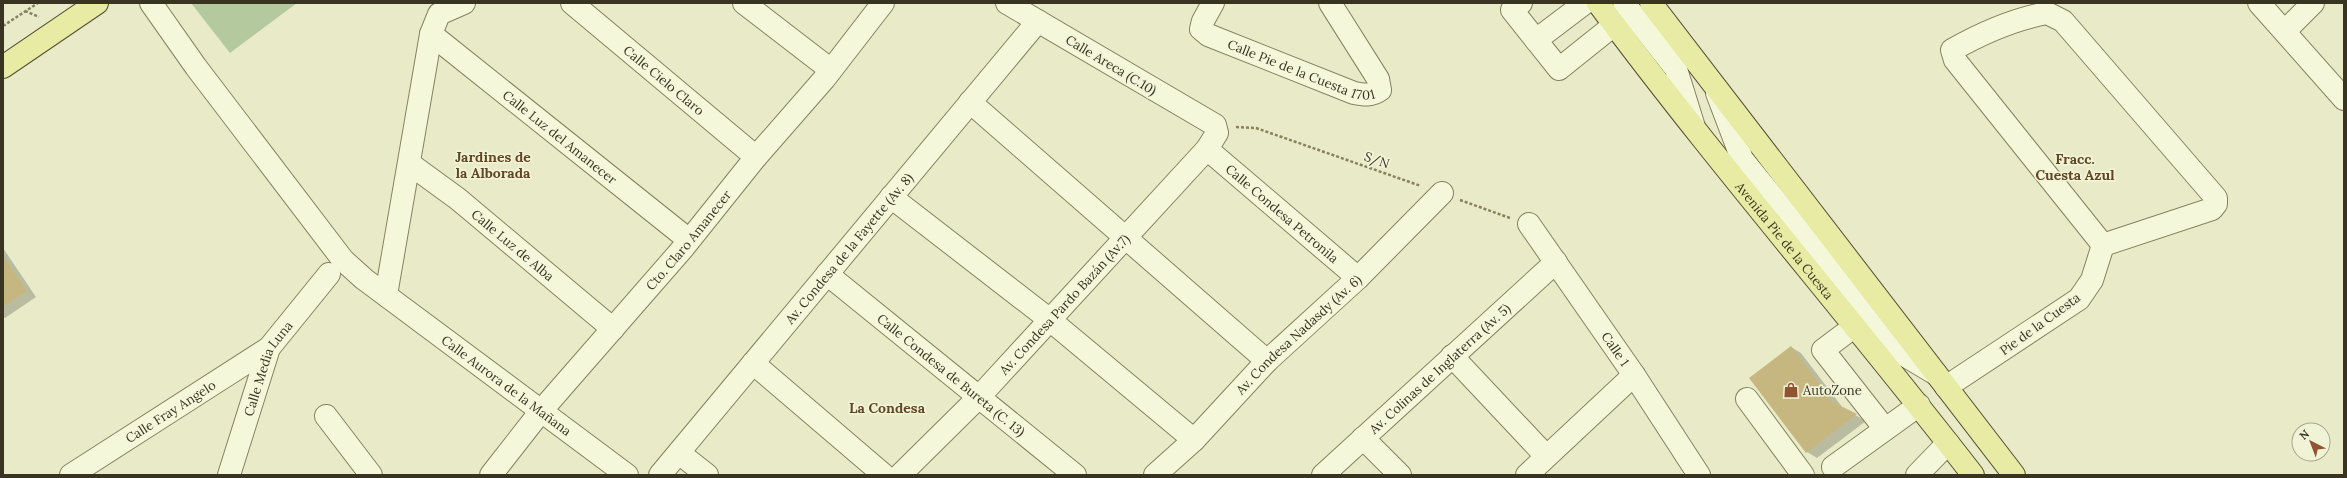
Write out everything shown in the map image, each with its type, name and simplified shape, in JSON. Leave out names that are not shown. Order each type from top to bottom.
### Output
[{"type":"main road","points":[[3,67],[97,3]]},
{"type":"main road","name":"Avenida Pie de la Cuesta","points":[[1598,3],[1694,127],[1920,405],[1973,475]]},
{"type":"main road","points":[[1654,4],[2014,475]]},
{"type":"street","name":"Calle Aurora de la Mañana","points":[[151,3],[196,67],[343,260],[364,279],[626,475]]},
{"type":"street","points":[[386,295],[410,164],[431,34],[439,14],[464,3]]},
{"type":"street","name":"Calle Cielo Claro","points":[[572,3],[756,157]]},
{"type":"street","points":[[744,3],[831,70]]},
{"type":"street","name":"Cto. Claro Amanecer","points":[[491,475],[541,411],[614,329],[756,157],[831,70],[883,3]]},
{"type":"street","name":"Calle Areca (C.10)","points":[[1007,3],[1215,126]]},
{"type":"street","name":"Calle Pie de la Cuesta 1701","points":[[1213,3],[1203,21],[1201,29],[1208,35],[1354,93],[1363,95],[1376,93],[1380,90],[1378,79],[1330,3]]},
{"type":"street","points":[[1521,3],[1512,10],[1559,69],[1614,25]]},
{"type":"street","points":[[1536,40],[1585,3]]},
{"type":"street","points":[[1624,3],[1676,70],[1694,127]]},
{"type":"street","points":[[2259,3],[2344,99]]},
{"type":"street","points":[[2285,31],[2313,3]]},
{"type":"street","points":[[2047,13],[2063,21],[2216,198],[2216,204],[2212,209],[2103,245],[1955,60],[1952,50],[1970,40],[2024,17],[2047,13]]},
{"type":"street","name":"Av. Condesa de la Fayette (Av. 8)","points":[[660,475],[1038,21]]},
{"type":"street","name":"Calle Luz del Amanecer","points":[[431,34],[689,240]]},
{"type":"street","points":[[970,102],[1127,237],[1267,361]]},
{"type":"street","name":"Av. Condesa Pardo Bazán (Av.7)","points":[[900,475],[979,397],[1127,237],[1206,149],[1217,133],[1215,126]]},
{"type":"street","name":"Calle Condesa Petronila","points":[[1206,149],[1358,278]]},
{"type":"street","name":"Calle Luz de Alba","points":[[410,164],[458,199],[614,329]]},
{"type":"street","name":"Av. Condesa Nadasdy (Av. 6)","points":[[1155,475],[1194,440],[1267,361],[1358,278],[1442,193]]},
{"type":"street","points":[[891,197],[1050,320],[1194,440]]},
{"type":"street","name":"Calle 1","points":[[1529,224],[1634,375],[1693,473]]},
{"type":"street","name":"Pie de la Cuesta","points":[[1941,381],[2079,299],[2092,280],[2103,245]]},
{"type":"street","name":"Av. Colinas de Inglaterra (Av. 5)","points":[[1323,475],[1556,262]]},
{"type":"street","name":"Calle Media Luna","points":[[229,475],[269,348],[329,274]]},
{"type":"street","name":"Calle Condesa de Bureta (C. 13)","points":[[827,274],[1074,475]]},
{"type":"street","points":[[1855,326],[1822,350],[1886,429]]},
{"type":"street","name":"Calle Fray Angelo","points":[[71,475],[269,348]]},
{"type":"street","points":[[1452,356],[1546,456]]},
{"type":"street","points":[[753,364],[884,475]]},
{"type":"street","points":[[1527,475],[1634,375]]},
{"type":"street","points":[[1747,399],[1803,475]]},
{"type":"street","points":[[1833,467],[1920,405]]},
{"type":"street","points":[[326,416],[371,475]]},
{"type":"street","points":[[1363,438],[1400,475]]},
{"type":"street","points":[[1917,475],[1948,443]]},
{"type":"street","points":[[679,453],[706,475]]},
{"type":"path","points":[[3,26],[38,3]]},
{"type":"path","name":"S/N","points":[[1215,126],[1256,128],[1529,224]]},
{"type":"green space","points":[[191,3],[297,3],[230,53]]},
{"type":"building","points":[[3,256],[27,291],[3,307]]},
{"type":"building","name":"AutoZone","points":[[1791,346],[1833,402],[1857,414],[1806,453],[1749,378]]},
{"type":"place","name":"AutoZone","points":[[1791,390]]},
{"type":"district","name":"Jardines de la Alborada","points":[[493,166]]},
{"type":"district","name":"Fracc. Cuesta Azul","points":[[2075,168]]},
{"type":"district","name":"La Condesa","points":[[887,408]]}]
